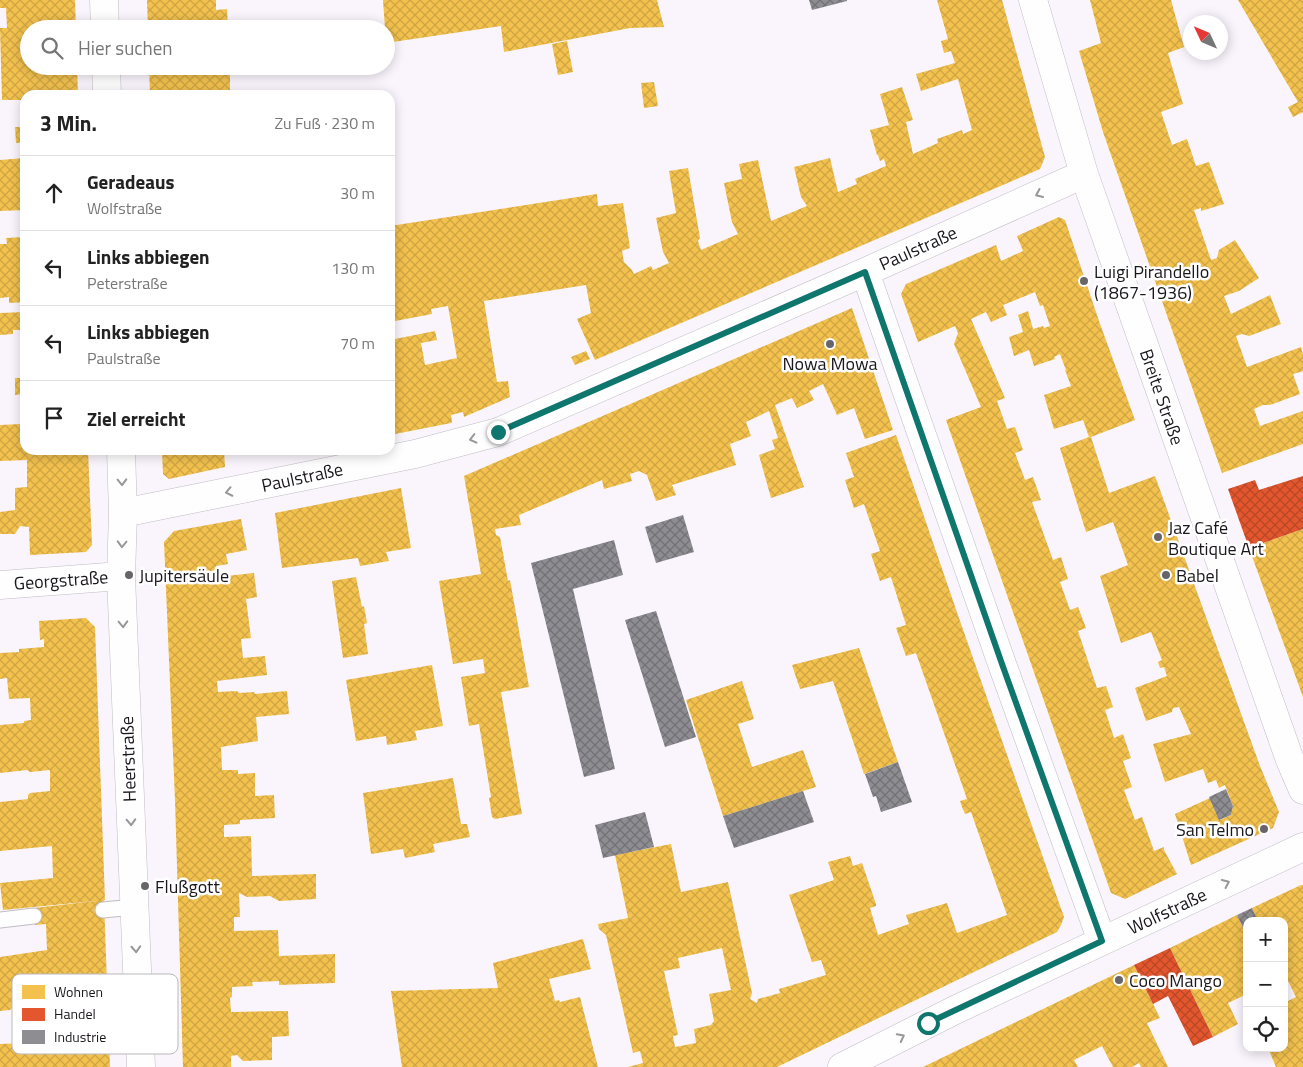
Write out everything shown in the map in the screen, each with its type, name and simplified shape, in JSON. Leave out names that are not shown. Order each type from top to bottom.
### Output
[{"type":"street","points":[[104,0],[105,20]]},
{"type":"street","name":"Breite Straße","points":[[1033,0],[1084,174],[1297,756],[1303,790]]},
{"type":"street","points":[[106,75],[107,90]]},
{"type":"street","name":"Paulstraße","points":[[124,513],[415,454],[498,432],[1084,174]]},
{"type":"street","points":[[865,272],[1002,664],[1102,941]]},
{"type":"street","name":"Heerstraße","points":[[121,455],[124,513],[121,576],[137,974]]},
{"type":"street","name":"Georgstraße","points":[[0,585],[121,576]]},
{"type":"street","name":"Wolfstraße","points":[[859,1063],[955,1010],[1303,847]]},
{"type":"street","name":"Heerstraße","points":[[140,1054],[141,1067]]},
{"type":"lane","points":[[103,910],[134,907]]},
{"type":"lane","points":[[0,920],[34,916]]},
{"type":"building: Wohnen","points":[[0,0],[75,0],[76,20],[20,20],[20,75],[77,75],[78,90],[20,90],[20,100],[2,100],[0,28],[7,28],[6,8],[0,8]]},
{"type":"building: Wohnen","points":[[147,0],[216,0],[216,10],[227,9],[228,20],[148,20]]},
{"type":"building: Wohnen","points":[[383,0],[657,0],[664,27],[630,28],[504,52],[501,26],[395,42],[395,20],[384,20]]},
{"type":"building: Wohnen","points":[[937,0],[1002,0],[1045,157],[1040,169],[595,360],[577,319],[591,313],[586,285],[484,301],[497,382],[508,381],[510,397],[464,417],[463,412],[451,415],[451,423],[395,434],[395,339],[435,331],[437,340],[421,343],[425,365],[457,358],[448,306],[431,309],[432,314],[395,321],[395,225],[597,194],[598,206],[623,203],[630,248],[622,251],[624,262],[634,274],[651,266],[653,270],[669,263],[663,252],[656,218],[676,213],[669,171],[688,168],[700,238],[698,241],[701,250],[738,234],[732,222],[724,183],[742,179],[739,164],[758,160],[771,221],[807,206],[801,197],[794,167],[830,158],[838,192],[857,184],[855,179],[886,166],[884,159],[880,161],[877,155],[870,130],[889,125],[880,94],[902,87],[913,120],[906,122],[913,154],[938,143],[937,139],[962,130],[963,134],[972,130],[958,79],[921,91],[916,74],[955,63],[951,51],[944,53],[941,41],[948,39]]},
{"type":"building: Wohnen","points":[[1090,0],[1171,0],[1183,47],[1168,53],[1183,104],[1161,112],[1172,145],[1187,139],[1196,166],[1209,162],[1224,204],[1201,211],[1201,208],[1194,210],[1211,260],[1217,258],[1219,250],[1235,240],[1259,278],[1239,291],[1224,296],[1231,314],[1270,295],[1281,324],[1249,336],[1242,334],[1236,336],[1247,367],[1301,347],[1303,371],[1293,374],[1300,394],[1254,409],[1260,426],[1303,411],[1303,444],[1222,473],[1103,132],[1079,51],[1101,43]]},
{"type":"building: Wohnen","points":[[1238,0],[1303,0],[1303,112],[1293,117],[1288,107],[1298,102]]},
{"type":"building: Wohnen","points":[[567,41],[573,72],[558,75],[552,44]]},
{"type":"building: Wohnen","points":[[149,75],[230,75],[230,90],[150,90]]},
{"type":"building: Wohnen","points":[[654,82],[658,106],[644,108],[641,83]]},
{"type":"building: Wohnen","points":[[15,127],[20,127],[20,143],[16,143]]},
{"type":"building: Wohnen","points":[[20,158],[20,210],[0,211],[0,160]]},
{"type":"building: Wohnen","points":[[1059,217],[1065,220],[1135,420],[1091,437],[1109,493],[1155,476],[1260,766],[1279,812],[1273,828],[1191,865],[1175,814],[1210,798],[1220,820],[1231,815],[1233,806],[1225,785],[1219,788],[1216,780],[1208,783],[1203,769],[1165,782],[1153,744],[1191,734],[1179,707],[1173,708],[1172,712],[1146,721],[1135,688],[1167,676],[1164,667],[1160,668],[1158,662],[1162,660],[1151,632],[1121,643],[1100,576],[1128,565],[1113,522],[1086,532],[1060,448],[1089,437],[1083,420],[1054,429],[1044,395],[1071,386],[1066,370],[1060,354],[1054,357],[1055,359],[1034,366],[1029,350],[1014,356],[1009,337],[1023,332],[1018,315],[1028,311],[1033,329],[1050,326],[1043,305],[1040,306],[1035,292],[1003,305],[1007,315],[991,322],[986,312],[971,319],[1005,398],[997,401],[1007,429],[1015,427],[1023,450],[1015,453],[1025,480],[1033,477],[1041,500],[1032,502],[1053,560],[1061,557],[1068,579],[1060,582],[1070,610],[1078,607],[1086,628],[1078,631],[1097,688],[1106,686],[1113,707],[1105,710],[1114,738],[1123,734],[1131,758],[1123,761],[1132,787],[1124,790],[1135,820],[1142,817],[1154,851],[1164,847],[1177,874],[1125,899],[1111,893],[946,420],[981,407],[954,344],[958,333],[955,326],[918,342],[901,294],[906,284],[996,245],[1001,261],[1023,251],[1017,236]]},
{"type":"building: Wohnen","points":[[20,237],[20,302],[9,303],[9,297],[0,298],[0,244],[7,244],[6,238]]},
{"type":"building: Wohnen","points":[[852,308],[893,430],[865,439],[854,408],[837,415],[823,384],[809,391],[814,400],[797,408],[792,398],[775,405],[804,487],[771,498],[759,455],[775,449],[772,440],[778,438],[769,411],[746,422],[751,436],[730,444],[736,465],[672,485],[676,495],[656,501],[647,475],[639,471],[630,474],[632,481],[604,489],[602,480],[519,515],[521,525],[495,529],[496,535],[500,537],[508,581],[510,580],[529,687],[501,692],[522,814],[495,819],[492,817],[489,798],[491,797],[479,724],[469,726],[461,677],[485,673],[483,659],[453,664],[439,581],[481,574],[464,476]]},
{"type":"building: Wohnen","points":[[20,312],[20,330],[13,330],[13,334],[0,335],[0,313]]},
{"type":"building: Wohnen","points":[[586,351],[590,359],[575,365],[571,357]]},
{"type":"building: Wohnen","points":[[15,378],[20,378],[20,394],[15,395]]},
{"type":"building: Wohnen","points":[[20,424],[20,455],[88,455],[92,545],[86,552],[30,555],[29,527],[20,526],[15,534],[0,534],[0,512],[15,510],[15,488],[27,487],[27,460],[0,461],[0,425]]},
{"type":"building: Wohnen","points":[[896,435],[1064,917],[1057,932],[777,1067],[628,1067],[643,1063],[640,1051],[633,1053],[606,935],[599,929],[598,924],[628,918],[615,855],[671,844],[681,892],[728,882],[752,993],[750,999],[757,1003],[758,999],[780,993],[779,989],[826,975],[821,960],[812,962],[789,895],[834,880],[828,862],[850,856],[853,866],[862,863],[876,904],[876,906],[870,908],[878,935],[909,924],[906,915],[947,903],[957,933],[1007,915],[971,812],[965,814],[962,807],[960,801],[967,799],[916,653],[906,656],[896,628],[906,625],[891,577],[880,581],[871,554],[880,551],[864,504],[854,508],[845,480],[854,477],[846,453]],"holes":[[[722,948],[731,990],[709,994],[714,1021],[711,1025],[694,1029],[696,1043],[675,1047],[673,1036],[678,1035],[664,971],[680,968],[678,958]]]},
{"type":"building: Wohnen","points":[[162,455],[224,455],[225,467],[169,479],[163,474]]},
{"type":"building: Wohnen","points":[[401,488],[411,548],[386,552],[389,561],[360,566],[358,558],[282,568],[275,513]]},
{"type":"building: Wohnen","points":[[241,519],[247,550],[226,554],[228,564],[216,566],[217,577],[254,573],[257,597],[246,599],[251,638],[241,639],[243,658],[265,656],[267,675],[217,681],[218,692],[237,691],[239,693],[254,692],[255,694],[287,691],[289,714],[256,717],[258,741],[221,747],[222,770],[238,770],[238,774],[255,773],[255,796],[274,795],[275,818],[240,820],[240,824],[224,825],[224,837],[251,836],[252,876],[316,874],[316,899],[279,901],[270,896],[247,897],[239,893],[240,917],[234,917],[234,931],[278,930],[279,956],[335,954],[335,983],[279,985],[279,981],[252,982],[253,986],[232,987],[232,997],[230,998],[231,1012],[288,1011],[289,1036],[272,1037],[272,1060],[243,1061],[237,1055],[231,1056],[231,1067],[183,1067],[175,800],[164,542],[174,531]]},
{"type":"building: Wohnen","points":[[1303,529],[1303,697],[1249,548]]},
{"type":"building: Wohnen","points":[[356,577],[367,623],[364,624],[368,654],[343,658],[332,581]]},
{"type":"building: Wohnen","points":[[86,618],[95,627],[105,900],[3,910],[0,883],[53,878],[52,846],[0,851],[0,802],[28,799],[30,793],[50,791],[50,770],[0,773],[0,725],[24,723],[24,721],[31,720],[30,698],[9,699],[7,678],[0,679],[0,653],[19,652],[19,649],[44,647],[44,639],[40,640],[39,621]]},
{"type":"building: Wohnen","points":[[859,648],[898,762],[864,774],[833,681],[800,689],[792,665]]},
{"type":"building: Wohnen","points":[[432,665],[443,726],[415,731],[417,740],[387,745],[386,736],[356,741],[346,680]]},
{"type":"building: Wohnen","points":[[742,681],[754,719],[738,724],[752,767],[803,750],[816,787],[723,816],[686,700]]},
{"type":"building: Wohnen","points":[[453,778],[461,824],[467,824],[470,837],[433,844],[435,852],[405,858],[403,849],[371,854],[363,793]]},
{"type":"building: Wohnen","points":[[1303,885],[1303,1067],[1276,1067],[1270,1052],[1288,1052],[1288,1001],[1296,997],[1288,981],[1288,917],[1256,917],[1252,908]]},
{"type":"building: Wohnen","points":[[104,900],[107,974],[12,974],[12,1008],[10,1010],[0,1011],[0,957],[47,950],[46,924],[35,925],[34,908]]},
{"type":"building: Wohnen","points":[[1237,915],[1243,928],[1243,996],[1228,1003],[1238,1024],[1213,1037],[1170,948]]},
{"type":"building: Wohnen","points":[[583,939],[591,969],[549,979],[555,1001],[559,1000],[560,1002],[580,997],[598,1067],[402,1067],[391,991],[498,988],[493,963]]},
{"type":"building: Wohnen","points":[[1134,965],[1160,1018],[1147,1023],[1168,1067],[1141,1067],[1139,1063],[1132,1067],[1113,1067],[1102,1046],[1074,1060],[1078,1067],[923,1067]]},
{"type":"building: Wohnen","points":[[0,1044],[12,1044],[12,1054],[110,1054],[110,1067],[0,1067]]},
{"type":"building: Handel","points":[[1303,476],[1303,529],[1249,548],[1228,489],[1255,480],[1259,490]]},
{"type":"building: Handel","points":[[1170,948],[1213,1037],[1193,1046],[1168,996],[1153,1004],[1134,965]]},
{"type":"building: Industrie","points":[[809,0],[847,0],[847,1],[812,10]]},
{"type":"building: Industrie","points":[[683,515],[694,552],[656,563],[645,527]]},
{"type":"building: Industrie","points":[[614,540],[623,575],[573,589],[615,769],[584,777],[531,563]]},
{"type":"building: Industrie","points":[[656,611],[696,737],[665,747],[625,620]]},
{"type":"building: Industrie","points":[[898,762],[912,802],[881,812],[876,796],[873,797],[865,774]]},
{"type":"building: Industrie","points":[[1226,789],[1233,806],[1231,815],[1219,820],[1209,797]]},
{"type":"building: Industrie","points":[[803,791],[814,822],[734,848],[723,816]]},
{"type":"building: Industrie","points":[[645,812],[654,847],[603,858],[595,825]]},
{"type":"building: Industrie","points":[[1252,908],[1256,917],[1243,917],[1243,928],[1237,915]]},
{"type":"place","name":"Luigi Pirandello (1867-1936)","points":[[1084,281]]},
{"type":"place","name":"Nowa Mowa","points":[[830,344]]},
{"type":"place","name":"Jaz Café Boutique Art","points":[[1158,537]]},
{"type":"place","name":"Jupitersäule","points":[[129,575]]},
{"type":"place","name":"Babel","points":[[1166,575]]},
{"type":"place","name":"San Telmo","points":[[1264,829]]},
{"type":"place","name":"Flußgott","points":[[145,886]]},
{"type":"place","name":"Coco Mango","points":[[1119,980]]},
{"type":"route","points":[[498,432],[865,272],[1002,664],[1102,941],[928,1023]]}]
